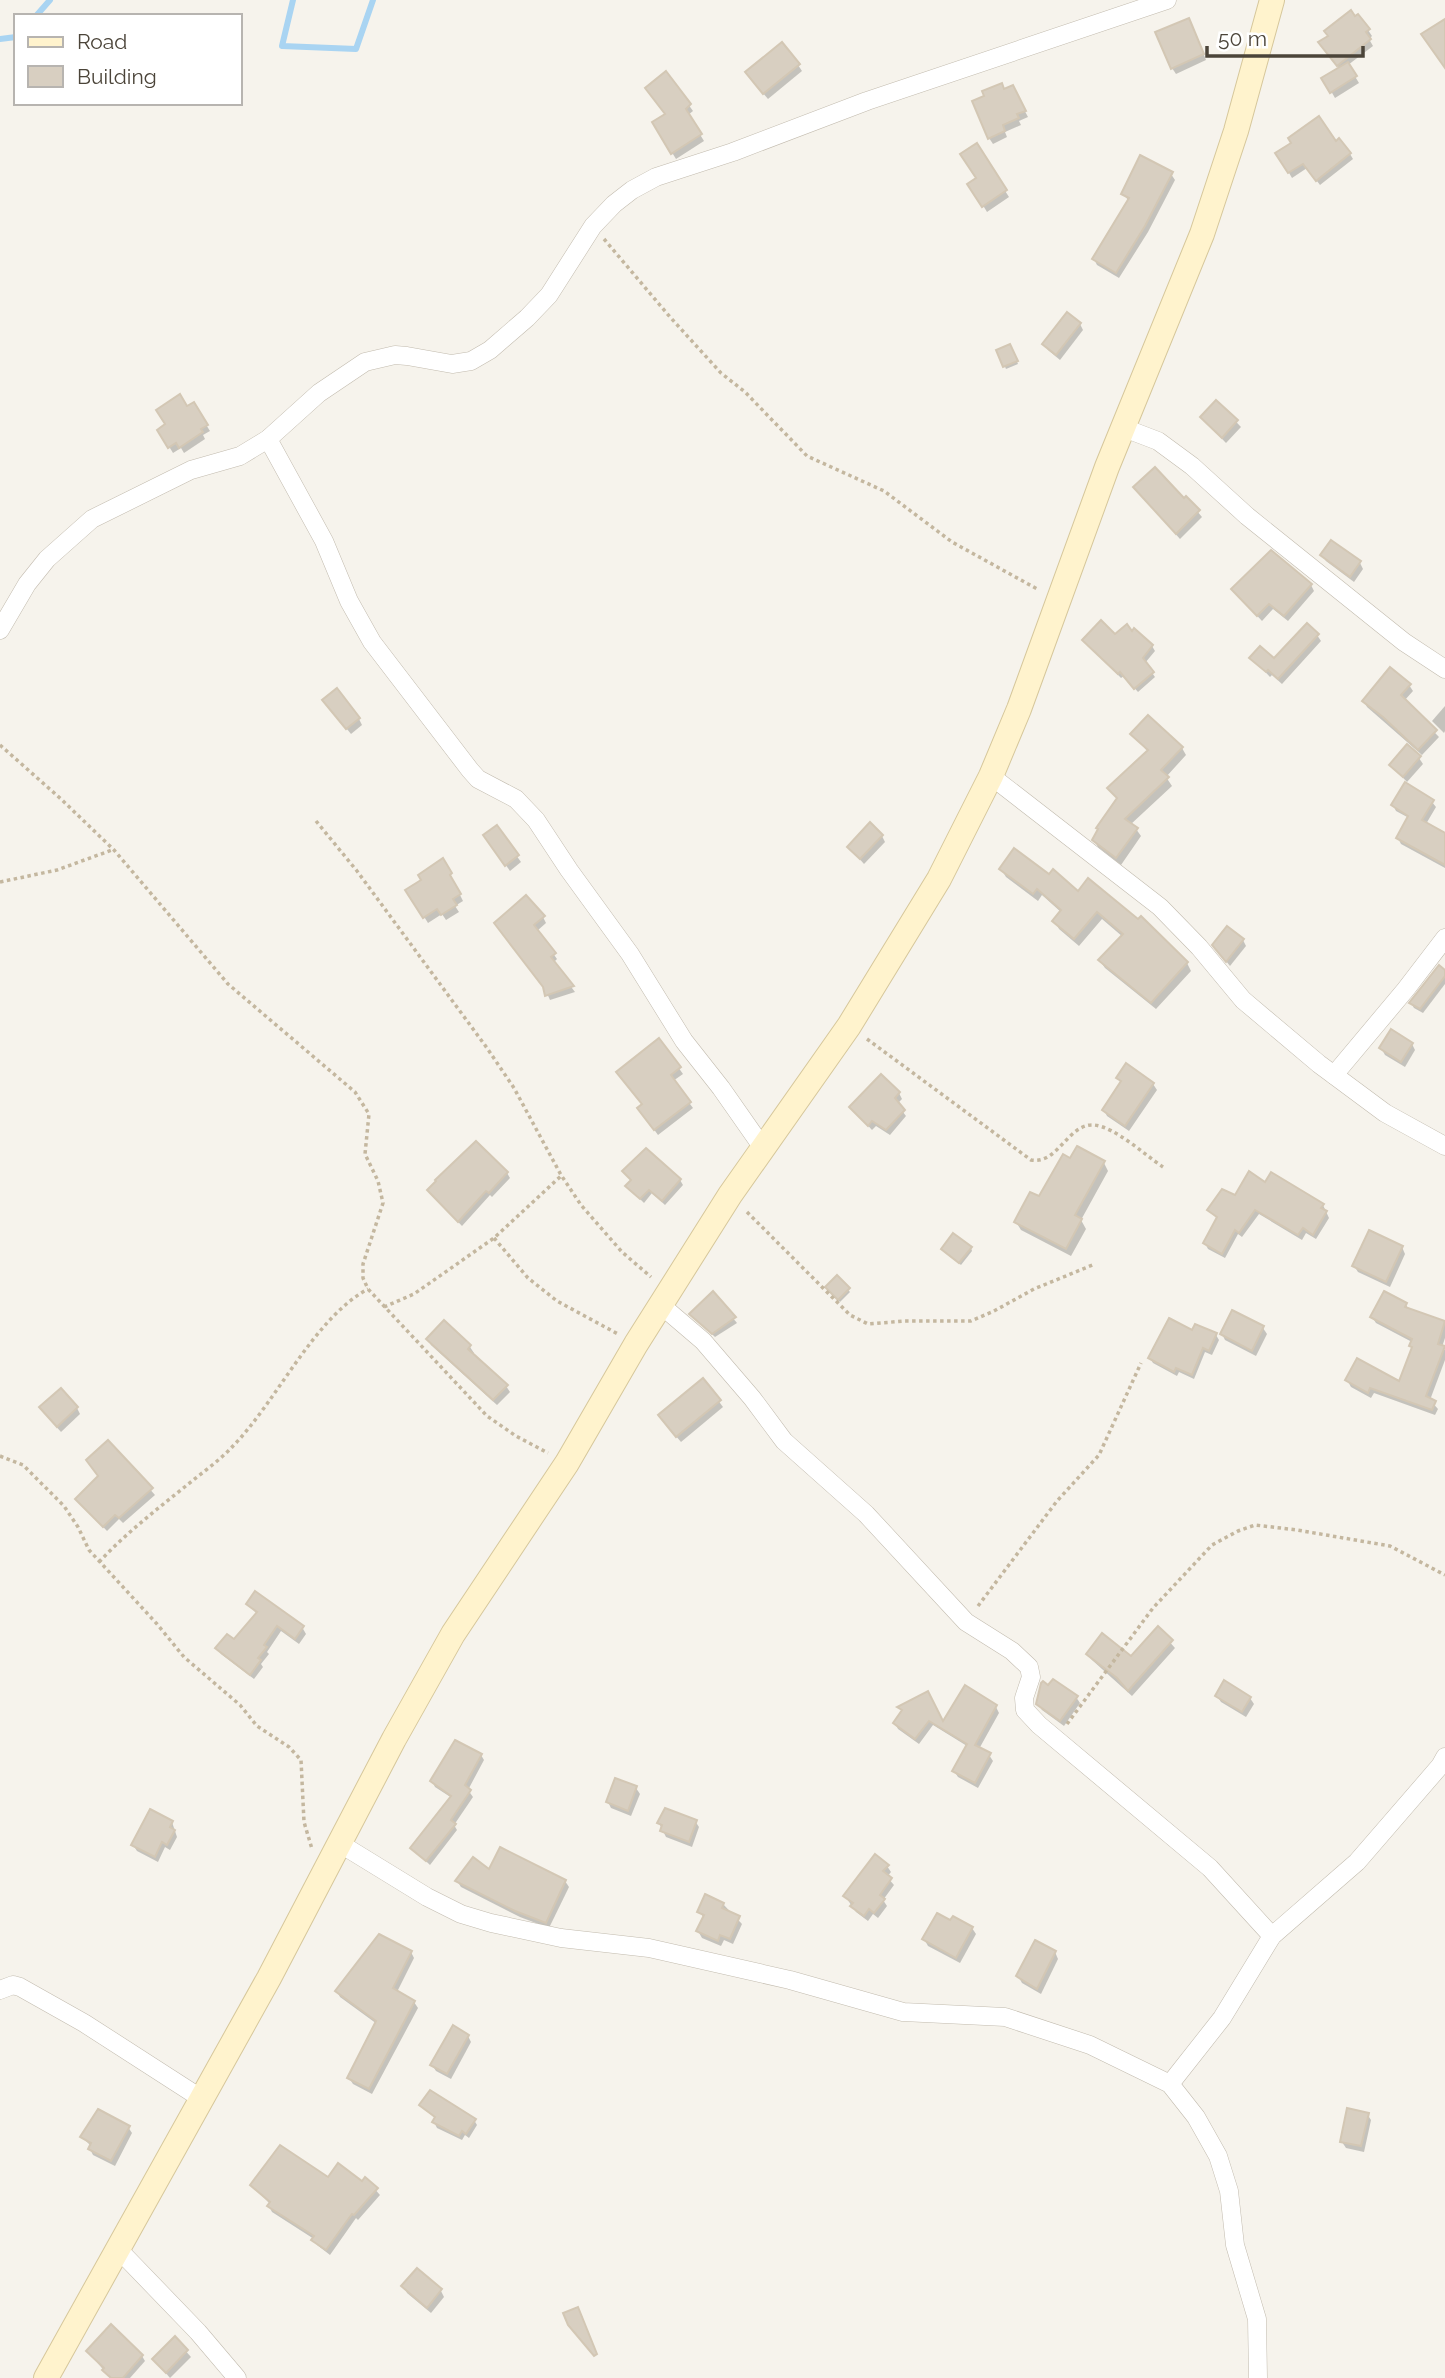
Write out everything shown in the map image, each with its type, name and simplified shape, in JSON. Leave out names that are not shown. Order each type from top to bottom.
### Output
[{"type":"street","points":[[0,630],[27,584],[47,559],[92,519],[191,470],[240,456],[268,439],[319,393],[365,362],[395,355],[452,364],[471,361],[490,350],[549,295],[593,226],[614,204],[656,177],[733,152],[867,101],[1167,0]]},
{"type":"street","points":[[46,2378],[202,2099],[453,1634],[566,1463],[636,1344],[730,1195],[849,1026],[939,879],[991,776],[1107,467],[1202,234],[1236,131],[1272,0]]},
{"type":"street","points":[[1124,428],[1158,441],[1192,466],[1247,516],[1404,642],[1445,669]]},
{"type":"street","points":[[268,439],[324,541],[349,601],[372,642],[478,779],[516,799],[536,820],[630,954],[684,1041],[763,1147]]},
{"type":"street","points":[[991,776],[1160,907],[1199,947],[1243,1000],[1334,1075],[1385,1113],[1445,1146]]},
{"type":"street","points":[[1334,1075],[1445,938]]},
{"type":"street","points":[[666,1299],[752,1398],[784,1441],[866,1514],[966,1622],[1012,1651],[1029,1667],[1031,1677],[1024,1698],[1025,1710],[1055,1739],[1210,1868],[1272,1936]]},
{"type":"street","points":[[1170,2084],[1222,2018],[1272,1936],[1357,1862],[1445,1757]]},
{"type":"street","points":[[339,1843],[427,1897],[461,1914],[491,1923],[561,1938],[649,1948],[790,1980],[903,2012],[1005,2017],[1090,2045],[1170,2084],[1196,2117],[1218,2156],[1229,2191],[1235,2245],[1256,2319],[1258,2378]]},
{"type":"street","points":[[0,1990],[13,1985],[20,1987],[84,2023],[202,2099]]},
{"type":"street","points":[[118,2249],[198,2332],[237,2378]]},
{"type":"path","points":[[593,226],[721,373],[745,392],[807,456],[884,491],[953,542],[1059,600]]},
{"type":"path","points":[[0,745],[114,850],[228,984],[342,1079],[364,1104],[370,1123],[364,1145],[365,1154],[378,1181],[383,1203],[363,1264],[363,1278],[368,1289],[487,1416],[516,1436],[566,1463]]},
{"type":"path","points":[[316,821],[356,871],[514,1088],[561,1175],[581,1205],[666,1299]]},
{"type":"path","points":[[0,882],[57,870],[114,850]]},
{"type":"path","points":[[849,1026],[1031,1160],[1039,1161],[1047,1157],[1083,1126],[1096,1125],[1115,1133],[1163,1167]]},
{"type":"path","points":[[384,1307],[414,1294],[494,1238],[561,1175]]},
{"type":"path","points":[[730,1195],[850,1315],[868,1324],[971,1321],[1034,1289],[1095,1264]]},
{"type":"path","points":[[494,1238],[528,1278],[557,1301],[636,1344]]},
{"type":"path","points":[[99,1562],[247,1432],[309,1345],[350,1299],[368,1289]]},
{"type":"path","points":[[966,1622],[1058,1501],[1099,1455],[1141,1363]]},
{"type":"path","points":[[0,1456],[23,1465],[64,1506],[89,1550],[184,1657],[240,1705],[257,1726],[289,1746],[301,1759],[304,1822],[320,1881]]},
{"type":"path","points":[[1055,1739],[1153,1608],[1212,1545],[1238,1531],[1255,1525],[1390,1546],[1445,1575]]},
{"type":"building","points":[[1351,10],[1355,16],[1358,14],[1370,29],[1366,32],[1371,39],[1337,66],[1318,42],[1328,36],[1324,31]]},
{"type":"building","points":[[1189,18],[1204,54],[1171,69],[1155,32]]},
{"type":"building","points":[[1445,19],[1445,68],[1421,34]]},
{"type":"building","points":[[782,42],[800,64],[763,94],[745,72]]},
{"type":"building","points":[[1348,62],[1357,76],[1330,93],[1321,78]]},
{"type":"building","points":[[666,71],[691,104],[686,109],[702,134],[671,154],[652,122],[665,114],[645,88]]},
{"type":"building","points":[[1002,83],[1004,89],[1013,85],[1026,111],[1017,114],[1019,118],[1003,125],[1005,131],[988,139],[972,101],[984,96],[982,91]]},
{"type":"building","points":[[1319,116],[1336,141],[1339,138],[1351,153],[1316,181],[1303,164],[1288,173],[1275,153],[1291,143],[1288,138]]},
{"type":"building","points":[[977,143],[1007,190],[982,207],[967,184],[976,178],[960,154]]},
{"type":"building","points":[[1140,155],[1173,172],[1145,226],[1116,273],[1092,259],[1129,198],[1121,194]]},
{"type":"building","points":[[1067,312],[1081,323],[1056,355],[1042,344]]},
{"type":"building","points":[[1010,344],[1018,361],[1003,367],[996,350]]},
{"type":"building","points":[[180,394],[187,406],[194,402],[208,425],[201,429],[203,432],[179,448],[176,443],[168,448],[157,430],[165,424],[156,410]]},
{"type":"building","points":[[1216,400],[1238,420],[1222,438],[1200,417]]},
{"type":"building","points":[[1155,467],[1184,498],[1186,496],[1200,510],[1176,534],[1133,487]]},
{"type":"building","points":[[1331,540],[1361,561],[1350,577],[1320,555]]},
{"type":"building","points":[[1271,550],[1312,584],[1284,616],[1269,604],[1257,616],[1231,589]]},
{"type":"building","points":[[1101,620],[1115,634],[1127,624],[1132,631],[1134,628],[1153,645],[1143,658],[1154,672],[1134,689],[1120,672],[1118,674],[1082,640]]},
{"type":"building","points":[[1307,623],[1319,634],[1278,679],[1249,658],[1260,646],[1274,658]]},
{"type":"building","points":[[1390,667],[1411,684],[1401,695],[1437,730],[1418,750],[1362,701]]},
{"type":"building","points":[[337,688],[360,718],[346,729],[322,700]]},
{"type":"building","points":[[1148,715],[1183,747],[1161,770],[1169,777],[1125,819],[1138,828],[1116,858],[1092,840],[1098,829],[1096,828],[1117,798],[1107,788],[1148,750],[1130,734]]},
{"type":"building","points":[[1407,744],[1421,756],[1403,777],[1389,765]]},
{"type":"building","points":[[1405,782],[1434,800],[1422,820],[1445,833],[1445,865],[1396,838],[1408,816],[1391,805]]},
{"type":"building","points":[[870,822],[883,835],[860,859],[847,847]]},
{"type":"building","points":[[497,825],[519,855],[505,866],[483,835]]},
{"type":"building","points":[[1014,848],[1049,874],[1053,869],[1078,891],[1088,878],[1138,919],[1141,916],[1188,962],[1151,1003],[1098,960],[1123,934],[1097,912],[1074,939],[1052,921],[1061,910],[1037,889],[1033,894],[999,869]]},
{"type":"building","points":[[443,858],[461,894],[453,899],[457,905],[441,915],[437,909],[423,918],[405,890],[421,880],[418,875]]},
{"type":"building","points":[[526,895],[545,916],[534,925],[556,953],[551,957],[574,986],[545,996],[543,987],[494,923]]},
{"type":"building","points":[[1227,926],[1244,939],[1226,962],[1212,945]]},
{"type":"building","points":[[1439,965],[1445,970],[1445,976],[1420,1009],[1409,1003]]},
{"type":"building","points":[[1391,1029],[1413,1043],[1401,1062],[1379,1048]]},
{"type":"building","points":[[659,1038],[681,1067],[671,1075],[691,1102],[654,1130],[637,1108],[642,1104],[616,1072]]},
{"type":"building","points":[[1126,1063],[1154,1083],[1125,1126],[1102,1110],[1121,1081],[1116,1078]]},
{"type":"building","points":[[881,1074],[900,1092],[895,1098],[905,1110],[886,1130],[872,1121],[868,1126],[849,1107]]},
{"type":"building","points":[[476,1141],[508,1172],[489,1193],[486,1191],[458,1222],[427,1190]]},
{"type":"building","points":[[1077,1146],[1105,1161],[1075,1215],[1082,1219],[1066,1249],[1014,1222],[1030,1192],[1039,1196],[1063,1154],[1070,1158]]},
{"type":"building","points":[[646,1148],[681,1179],[662,1201],[649,1190],[640,1199],[625,1186],[631,1180],[622,1171]]},
{"type":"building","points":[[1249,1171],[1265,1182],[1271,1172],[1324,1204],[1321,1208],[1327,1211],[1313,1235],[1303,1228],[1298,1235],[1255,1210],[1239,1233],[1235,1230],[1222,1254],[1203,1243],[1217,1217],[1207,1210],[1222,1189],[1235,1195]]},
{"type":"building","points":[[1369,1230],[1403,1246],[1386,1282],[1352,1266]]},
{"type":"building","points":[[953,1233],[972,1247],[959,1263],[941,1249]]},
{"type":"building","points":[[837,1275],[850,1288],[838,1300],[825,1287]]},
{"type":"building","points":[[713,1291],[736,1317],[712,1334],[689,1314]]},
{"type":"building","points":[[1384,1291],[1407,1303],[1405,1307],[1445,1321],[1438,1344],[1445,1346],[1426,1396],[1436,1401],[1432,1410],[1370,1388],[1368,1393],[1345,1380],[1357,1358],[1399,1381],[1412,1347],[1409,1346],[1412,1339],[1370,1317]]},
{"type":"building","points":[[1232,1310],[1264,1326],[1252,1351],[1220,1334]]},
{"type":"building","points":[[1169,1318],[1192,1330],[1195,1324],[1217,1333],[1209,1351],[1203,1348],[1192,1375],[1176,1368],[1174,1372],[1148,1358]]},
{"type":"building","points":[[444,1320],[471,1345],[468,1349],[508,1385],[493,1400],[426,1339]]},
{"type":"building","points":[[703,1378],[721,1400],[676,1437],[658,1415]]},
{"type":"building","points":[[61,1388],[78,1407],[57,1427],[39,1407]]},
{"type":"building","points":[[108,1440],[153,1488],[119,1518],[115,1515],[103,1527],[75,1499],[98,1476],[86,1460]]},
{"type":"building","points":[[255,1591],[304,1626],[295,1639],[277,1626],[264,1645],[267,1647],[258,1658],[261,1660],[250,1675],[215,1648],[227,1634],[234,1639],[257,1612],[246,1604]]},
{"type":"building","points":[[1158,1626],[1173,1640],[1128,1691],[1117,1678],[1086,1654],[1102,1633],[1131,1656]]},
{"type":"building","points":[[1053,1679],[1078,1696],[1060,1721],[1036,1704],[1041,1683],[1043,1681],[1048,1685]]},
{"type":"building","points":[[1224,1680],[1251,1697],[1242,1712],[1215,1696]]},
{"type":"building","points":[[965,1685],[997,1705],[975,1745],[991,1753],[975,1783],[952,1771],[967,1744],[929,1721],[915,1739],[893,1723],[902,1710],[897,1707],[928,1691],[943,1721]]},
{"type":"building","points":[[455,1740],[482,1754],[465,1785],[471,1790],[451,1820],[456,1824],[426,1861],[410,1848],[451,1796],[430,1781]]},
{"type":"building","points":[[615,1778],[637,1786],[628,1811],[606,1802]]},
{"type":"building","points":[[665,1808],[697,1820],[689,1842],[660,1831],[662,1825],[657,1823]]},
{"type":"building","points":[[150,1809],[173,1821],[170,1827],[175,1830],[167,1845],[162,1842],[155,1857],[131,1845]]},
{"type":"building","points":[[500,1847],[566,1880],[546,1923],[455,1881],[473,1857],[489,1869]]},
{"type":"building","points":[[875,1854],[889,1865],[883,1871],[892,1878],[880,1895],[885,1899],[874,1913],[869,1909],[864,1916],[850,1906],[853,1903],[843,1896]]},
{"type":"building","points":[[705,1894],[724,1903],[722,1908],[740,1916],[730,1939],[720,1935],[718,1941],[696,1931],[704,1915],[697,1912]]},
{"type":"building","points":[[937,1913],[950,1920],[953,1916],[973,1927],[956,1958],[922,1939]]},
{"type":"building","points":[[379,1934],[412,1951],[393,1988],[415,2001],[369,2089],[347,2078],[376,2021],[335,1991]]},
{"type":"building","points":[[1035,1940],[1056,1951],[1037,1989],[1016,1976]]},
{"type":"building","points":[[453,2025],[469,2035],[447,2074],[430,2065]]},
{"type":"building","points":[[430,2090],[476,2119],[466,2134],[462,2131],[459,2136],[432,2122],[435,2117],[419,2105]]},
{"type":"building","points":[[1347,2108],[1369,2113],[1361,2146],[1340,2142]]},
{"type":"building","points":[[98,2109],[130,2126],[111,2161],[88,2149],[91,2143],[80,2137]]},
{"type":"building","points":[[280,2145],[328,2177],[338,2163],[362,2181],[365,2177],[378,2188],[354,2215],[352,2214],[326,2250],[311,2240],[314,2236],[267,2206],[270,2202],[250,2185]]},
{"type":"building","points":[[417,2268],[442,2289],[427,2308],[401,2286]]},
{"type":"building","points":[[578,2307],[597,2354],[594,2356],[568,2325],[563,2313]]},
{"type":"building","points":[[111,2324],[143,2355],[123,2378],[111,2378],[86,2351]]},
{"type":"building","points":[[175,2336],[188,2350],[166,2373],[152,2359]]},
{"type":"waterway","points":[[38,14],[50,0]]},
{"type":"waterway","points":[[293,0],[282,46],[356,49],[373,0]]},
{"type":"waterway","points":[[0,39],[14,37]]}]
